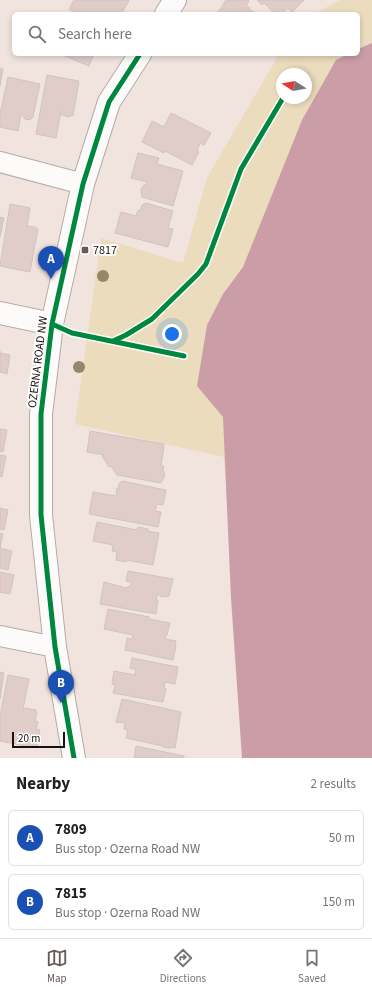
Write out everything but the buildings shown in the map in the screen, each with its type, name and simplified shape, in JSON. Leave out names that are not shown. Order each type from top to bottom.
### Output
[{"type":"street","points":[[167,12],[175,0]]},
{"type":"street","name":"OZERNA ROAD NW","points":[[74,758],[55,647],[41,515],[41,414],[52,324],[83,184],[109,102],[139,56]]},
{"type":"street","points":[[0,162],[83,184]]},
{"type":"street","points":[[0,313],[52,324]]},
{"type":"street","points":[[0,636],[55,647]]},
{"type":"shaded area","points":[[340,0],[372,0],[372,758],[243,758],[224,457],[75,424],[101,238],[183,263],[207,178],[278,56],[360,56],[360,12],[318,12]]},
{"type":"shaded area","points":[[372,43],[372,758],[242,758],[231,598],[223,417],[197,386],[207,325],[223,294],[243,267],[302,120],[336,60],[344,56],[360,56],[360,48]]},
{"type":"cycle path","points":[[74,758],[55,647],[41,515],[41,414],[52,324],[83,184],[109,102],[139,56]]},
{"type":"cycle path","points":[[113,341],[152,319],[198,274],[206,264],[241,169],[279,104]]},
{"type":"cycle path","points":[[52,324],[72,333],[184,356]]},
{"type":"place","name":"7817","points":[[85,250]]},
{"type":"place","name":"7809","points":[[51,279]]},
{"type":"place","name":"7815","points":[[61,703]]}]
